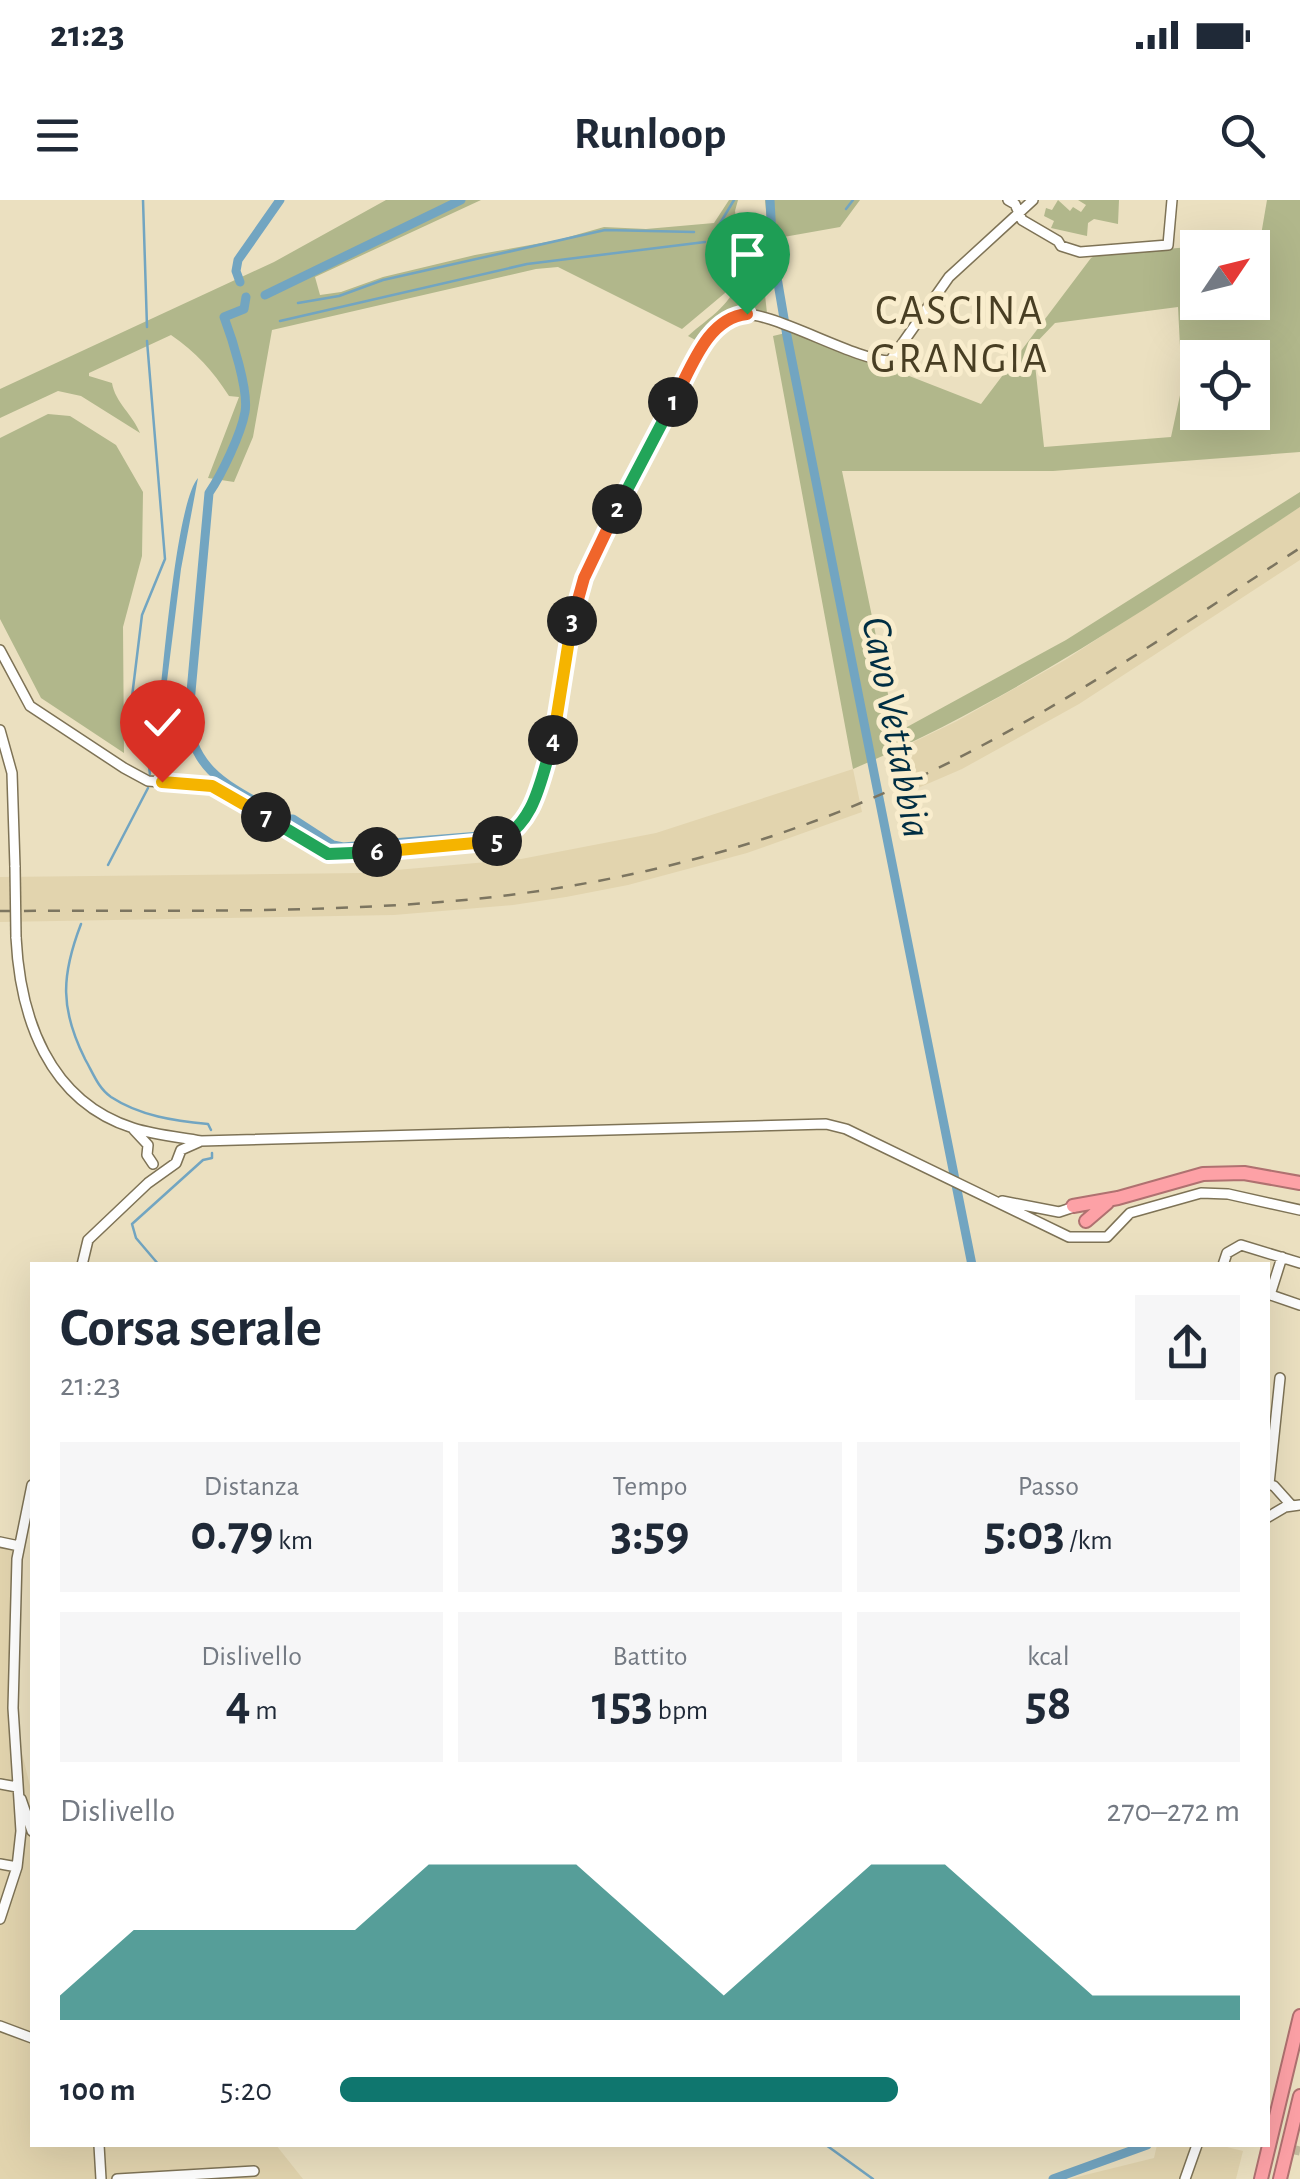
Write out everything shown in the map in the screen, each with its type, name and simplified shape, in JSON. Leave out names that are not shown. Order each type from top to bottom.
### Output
[{"type":"highway","points":[[1066,1209],[1218,1172],[1300,1182]]},
{"type":"highway","points":[[1086,1222],[1098,1208],[1118,1198]]},
{"type":"highway","points":[[1270,2141],[1300,2016]]},
{"type":"highway","points":[[1280,2179],[1300,2096]]},
{"type":"highway","points":[[1261,2179],[1269,2147]]},
{"type":"street","points":[[1008,200],[1022,220],[1061,246],[1080,252],[1168,245],[1172,200]]},
{"type":"street","points":[[0,650],[35,711],[124,768],[148,781],[212,786],[328,854],[500,840],[518,828],[530,813],[552,741],[571,626],[582,586],[646,452],[716,328],[736,315],[747,314],[890,361],[949,278],[1033,200]]},
{"type":"street","points":[[0,730],[12,773],[16,937],[30,1025],[51,1065],[92,1107],[132,1128],[148,1144]]},
{"type":"street","points":[[132,1128],[201,1141],[826,1124],[846,1128],[1060,1233],[1076,1236],[1110,1236],[1134,1212],[1201,1193],[1228,1194],[1300,1210]]},
{"type":"street","points":[[164,1133],[154,1136],[148,1144],[148,1157],[154,1164],[168,1167]]},
{"type":"street","points":[[83,1262],[88,1240],[178,1161],[181,1150],[175,1138]]},
{"type":"street","points":[[181,1150],[201,1141]]},
{"type":"street","points":[[148,1184],[154,1164]]},
{"type":"street","points":[[986,1196],[1081,1210],[1092,1233],[1100,1238]]},
{"type":"street","points":[[1060,1233],[1056,1225],[1066,1209]]},
{"type":"street","points":[[1076,1236],[1086,1222]]},
{"type":"street","points":[[1224,1262],[1227,1253],[1241,1246],[1300,1264]]},
{"type":"street","points":[[1270,1292],[1282,1258]]},
{"type":"street","points":[[1270,1295],[1300,1305]]},
{"type":"street","points":[[1270,1466],[1280,1378]]},
{"type":"street","points":[[1270,1486],[1296,1505]]},
{"type":"street","points":[[0,1919],[17,1867],[21,1830],[13,1708],[19,1546],[30,1494]]},
{"type":"street","points":[[1279,1510],[1281,1496]]},
{"type":"street","points":[[1270,1516],[1296,1505]]},
{"type":"street","points":[[0,1542],[19,1546]]},
{"type":"street","points":[[0,1624],[16,1628]]},
{"type":"street","points":[[0,1705],[13,1708]]},
{"type":"street","points":[[0,1784],[17,1787]]},
{"type":"street","points":[[17,1787],[30,1825]]},
{"type":"street","points":[[0,1864],[17,1867]]},
{"type":"street","points":[[0,2026],[30,2037]]},
{"type":"street","points":[[99,2147],[101,2179]]},
{"type":"street","points":[[1185,2179],[1196,2147]]},
{"type":"street","points":[[117,2179],[254,2171]]},
{"type":"shaded area","points":[[1300,507],[1300,560],[1079,704],[962,769],[904,794],[895,751],[1065,660]]},
{"type":"shaded area","points":[[853,769],[862,812],[747,853],[566,897],[394,915],[0,922],[0,877],[362,873],[521,859],[656,833]]},
{"type":"shaded area","points":[[0,1542],[19,1546],[19,1741],[30,1786],[30,2147],[278,2147],[303,2179],[0,2179]]},
{"type":"shaded area","points":[[1157,2147],[1227,2147],[1243,2151],[1236,2179],[1069,2179],[1154,2158]]},
{"type":"green space","points":[[386,200],[481,200],[315,277],[320,295],[604,227],[646,229],[714,223],[729,200],[738,200],[735,211],[741,245],[760,250],[767,313],[727,313],[713,323],[699,342],[688,336],[729,299],[737,269],[730,269],[725,293],[682,329],[558,267],[272,330],[253,437],[234,482],[208,478],[239,397],[229,396],[203,362],[171,335],[89,373],[112,383],[140,433],[81,396],[58,391],[0,418],[0,389],[274,262]]},
{"type":"green space","points":[[765,200],[860,200],[840,227],[778,238],[768,246],[763,238],[744,237],[744,228],[767,222]]},
{"type":"green space","points":[[1058,200],[1070,211],[1073,207],[1081,212],[1086,205],[1078,200],[1119,200],[1118,224],[1094,219],[1088,223],[1087,236],[1051,228],[1054,221],[1044,216],[1046,208],[1052,210]]},
{"type":"green space","points":[[1267,200],[1300,200],[1300,452],[1053,471],[842,471],[896,733],[1066,640],[1300,492],[1300,507],[1027,681],[853,769],[773,336],[794,331],[981,404],[1096,255],[1180,248],[1180,320],[1270,320],[1270,230],[1262,230]],"holes":[[[1178,307],[1180,346],[1180,340],[1270,340],[1270,430],[1180,430],[1180,395],[1171,437],[1044,447],[1033,346],[1055,323]]]},
{"type":"green space","points":[[48,414],[70,416],[116,445],[143,492],[142,556],[123,627],[124,753],[41,698],[0,619],[0,438]]},
{"type":"water","points":[[198,478],[181,569],[162,721],[163,739],[174,752],[169,759],[156,734],[176,558],[190,495]]},
{"type":"waterway","points":[[143,200],[147,327]]},
{"type":"waterway","points":[[240,282],[238,260],[280,200]]},
{"type":"waterway","points":[[265,295],[461,200]]},
{"type":"waterway","points":[[719,225],[734,200]]},
{"type":"waterway","name":"Cavo Vettabbia","points":[[770,200],[773,254],[787,336],[971,1262]]},
{"type":"waterway","points":[[846,209],[853,200]]},
{"type":"waterway","points":[[298,303],[605,230],[694,232]]},
{"type":"waterway","points":[[280,321],[527,264],[705,242]]},
{"type":"waterway","points":[[246,297],[244,309],[224,317],[246,403],[235,442],[209,493],[189,714],[197,752],[207,767],[235,790],[286,819],[293,819],[333,845],[492,835],[510,827]]},
{"type":"waterway","points":[[147,341],[165,559],[142,615],[131,705],[133,727],[150,774]]},
{"type":"waterway","points":[[108,865],[148,788]]},
{"type":"waterway","points":[[81,924],[67,976],[67,1008],[77,1041],[99,1085],[111,1097],[134,1109],[208,1124],[211,1130]]},
{"type":"waterway","points":[[156,1262],[136,1238],[132,1224],[203,1160],[212,1158],[212,1153]]},
{"type":"waterway","points":[[829,2147],[873,2179]]},
{"type":"waterway","name":"Cavo Vettabbia","points":[[1053,2179],[1141,2147]]},
{"type":"tunnel","points":[[1270,2144],[1300,2151]]},
{"type":"railway","points":[[0,911],[284,910],[453,901],[610,879],[714,854],[863,802],[978,748],[1088,685],[1300,548]]},
{"type":"district","name":"CASCINA GRANGIA","points":[[960,333]]},
{"type":"route","points":[[162,782],[219,789],[328,854],[493,842],[518,828],[530,813],[552,741],[571,626],[584,578],[708,338],[724,322],[747,314]]}]
